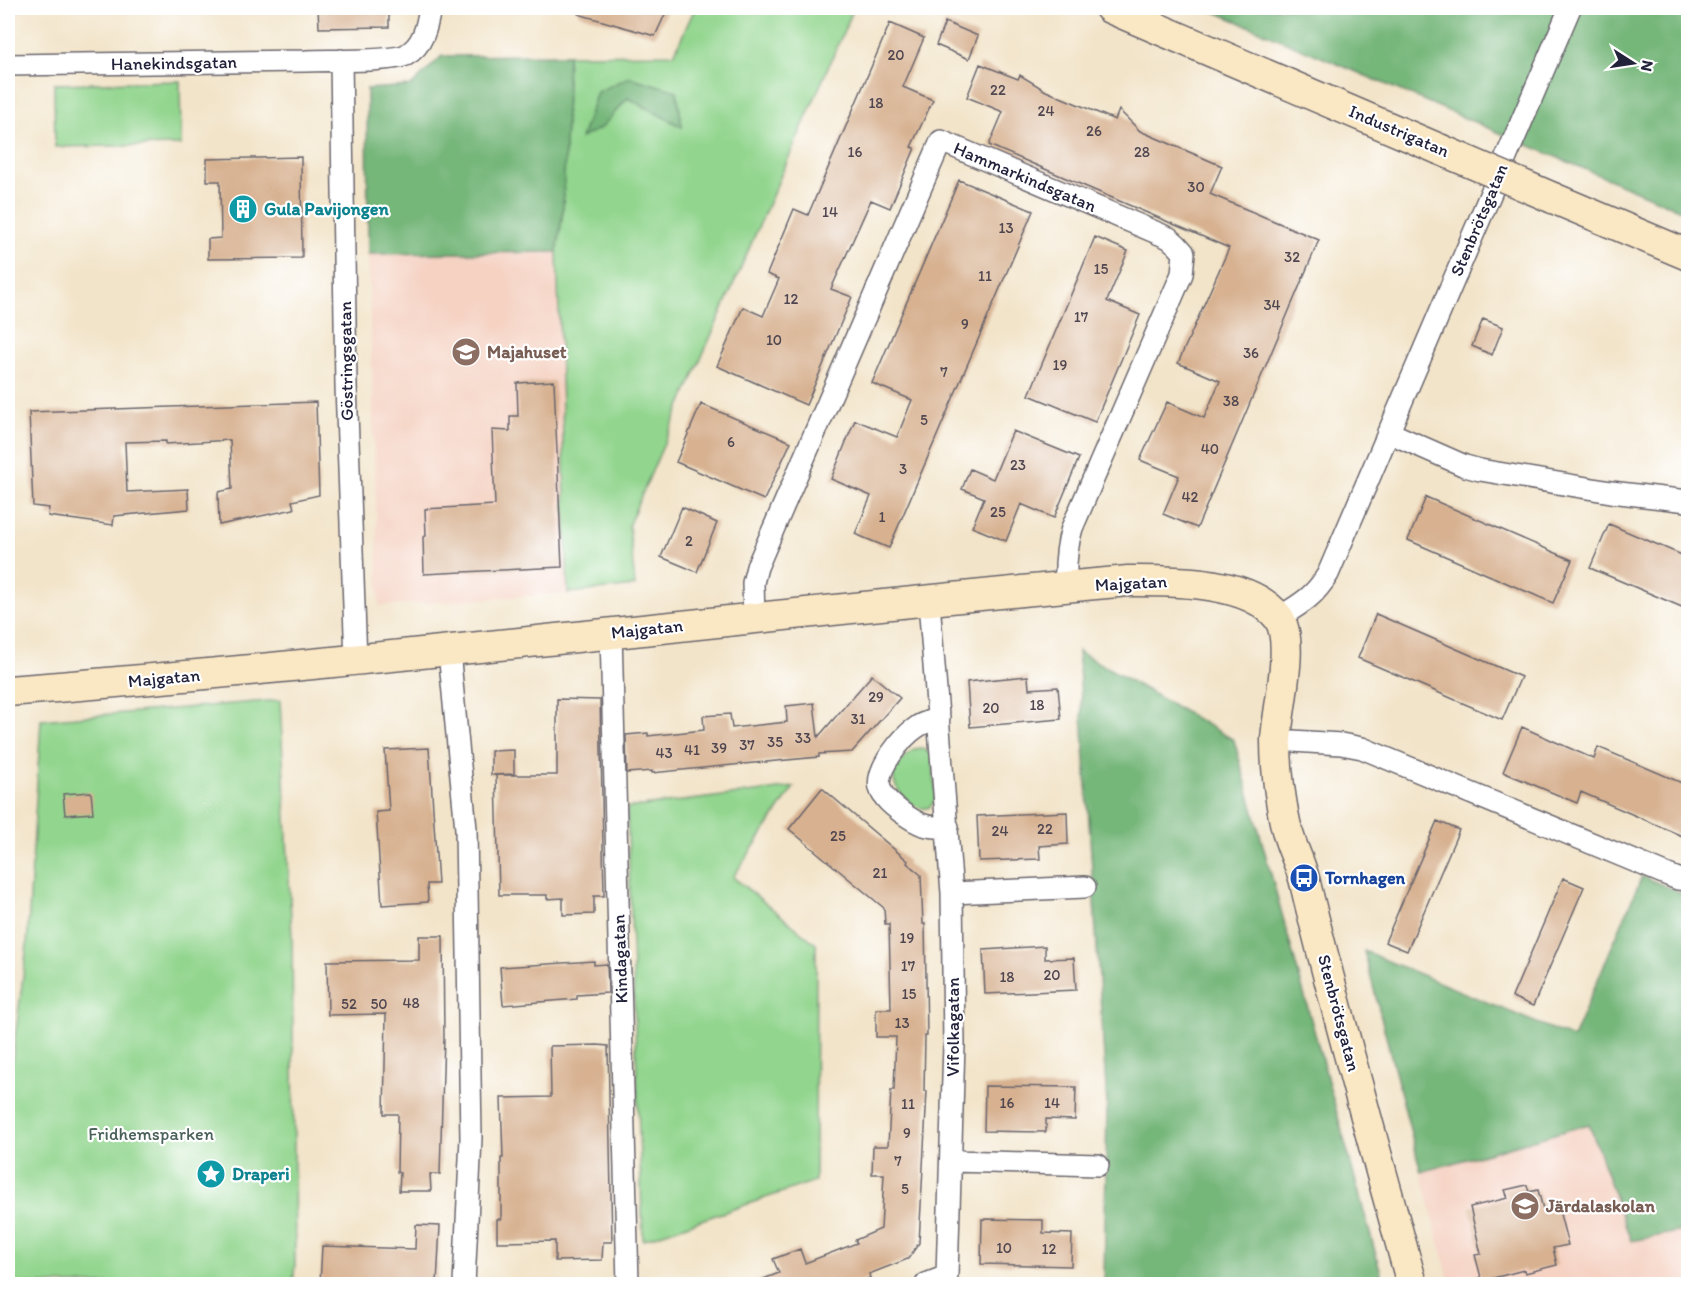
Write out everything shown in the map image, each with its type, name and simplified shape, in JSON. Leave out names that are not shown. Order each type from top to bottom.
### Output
[{"type":"street","name":"Hanekindsgatan","points":[[8,65],[341,60],[397,57],[407,54],[417,46],[423,37],[430,8]]},
{"type":"street","name":"Industrigatan","points":[[1110,8],[1689,255]]},
{"type":"street","name":"Stenbrötsgatan","points":[[1412,1284],[1324,964],[1304,878],[1288,837],[1277,772],[1276,740],[1286,652],[1285,636],[1278,618],[1310,598],[1323,582],[1570,8]]},
{"type":"street","name":"Göstringsgatan","points":[[341,60],[345,374],[356,661]]},
{"type":"street","name":"Hammarkindsgatan","points":[[754,618],[753,583],[757,567],[941,141],[1169,238],[1184,253],[1182,274],[1072,528],[1066,556],[1066,587]]},
{"type":"street","points":[[1388,432],[1479,470],[1600,490],[1689,501]]},
{"type":"street","name":"Majgatan","points":[[8,691],[356,661],[1128,581],[1176,581],[1200,584],[1252,597],[1264,604],[1278,618]]},
{"type":"street","name":"Vifolkagatan","points":[[927,1284],[947,1276],[954,1044],[952,893],[929,602]]},
{"type":"street","name":"Kindagatan","points":[[611,633],[628,1284]]},
{"type":"street","points":[[449,651],[466,841],[471,1138],[464,1284]]},
{"type":"street","points":[[939,718],[915,728],[888,758],[882,769],[879,786],[891,804],[916,823],[927,827],[948,827]]},
{"type":"street","points":[[1276,740],[1341,744],[1362,748],[1668,875],[1689,880]]},
{"type":"street","points":[[952,893],[1084,887]]},
{"type":"street","points":[[952,1161],[1098,1165]]},
{"type":"shaded area","name":"Majahuset","points":[[557,252],[568,593],[379,606],[368,254]]},
{"type":"shaded area","name":"Järdalaskolan","points":[[1590,1124],[1631,1240],[1688,1230],[1688,1284],[1450,1284],[1421,1172]]},
{"type":"green space","points":[[695,8],[854,8],[629,524],[635,586],[568,593],[557,252],[563,211],[568,55],[674,54]],"holes":[[[677,91],[682,127],[628,98]]]},
{"type":"green space","points":[[1206,8],[1688,8],[1688,213]]},
{"type":"green space","points":[[568,55],[563,211],[557,252],[368,254],[367,89],[411,86],[442,56]]},
{"type":"green space","points":[[629,77],[677,91],[682,127],[628,98],[601,128],[581,138],[597,92]]},
{"type":"green space","points":[[180,81],[181,145],[55,147],[54,84]]},
{"type":"green space","points":[[1078,651],[1234,740],[1384,1284],[1104,1284],[1107,1104]]},
{"type":"green space","name":"Fridhemsparken","points":[[280,700],[292,938],[295,1264],[293,1284],[8,1284],[8,1094],[27,945],[41,720]]},
{"type":"green space","points":[[922,748],[932,757],[936,789],[935,799],[931,806],[925,808],[910,803],[903,797],[894,782],[895,770],[899,763],[914,749]]},
{"type":"green space","points":[[794,787],[733,877],[816,944],[815,1181],[643,1240],[627,808]]},
{"type":"green space","points":[[1642,876],[1681,893],[1688,891],[1688,1230],[1631,1241],[1589,1124],[1421,1172],[1364,951],[1573,1038]]},
{"type":"building","points":[[318,8],[389,8],[389,27],[319,28]]},
{"type":"building","points":[[578,8],[668,8],[655,36],[578,14]]},
{"type":"building","points":[[945,22],[978,36],[969,59],[936,45]]},
{"type":"building","points":[[890,23],[924,38],[903,87],[933,100],[911,147],[915,148],[890,208],[871,200],[831,289],[852,297],[806,405],[717,366],[743,307],[763,316],[779,279],[767,274],[794,209],[808,215]]},
{"type":"building","points":[[980,64],[1018,79],[1020,75],[1046,91],[1115,120],[1119,110],[1140,131],[1222,166],[1210,194],[1319,240],[1197,528],[1163,514],[1179,476],[1140,460],[1167,402],[1204,418],[1220,381],[1178,363],[1229,248],[989,145],[1003,112],[967,97]]},
{"type":"building","points":[[301,157],[302,258],[208,259],[208,239],[221,238],[220,181],[207,181],[207,159]]},
{"type":"building","points":[[959,180],[1033,211],[889,548],[855,534],[871,496],[831,479],[855,420],[897,437],[912,400],[872,383]]},
{"type":"building","points":[[1095,237],[1128,251],[1107,301],[1140,315],[1095,422],[1029,395]]},
{"type":"building","points":[[1483,319],[1503,327],[1492,355],[1472,346]]},
{"type":"building","points":[[554,381],[562,567],[424,574],[425,509],[495,505],[492,430],[510,431],[510,416],[518,416],[517,383]]},
{"type":"building","points":[[316,402],[319,495],[292,501],[294,509],[219,525],[218,492],[232,489],[230,440],[166,444],[166,441],[125,442],[127,492],[188,489],[189,509],[114,516],[113,525],[48,516],[49,508],[33,506],[29,412]]},
{"type":"building","points":[[701,404],[791,442],[764,500],[676,462]]},
{"type":"building","points":[[1013,431],[1079,458],[1054,518],[1021,504],[1006,541],[972,527],[984,498],[962,489],[970,469],[993,479]]},
{"type":"building","points":[[1426,497],[1572,560],[1553,603],[1408,540]]},
{"type":"building","points":[[682,507],[717,523],[697,572],[661,557]]},
{"type":"building","points":[[1609,524],[1689,558],[1689,610],[1590,568]]},
{"type":"building","points":[[1376,614],[1521,677],[1502,720],[1358,658]]},
{"type":"building","points":[[872,675],[900,698],[852,752],[652,773],[652,771],[627,773],[626,735],[648,733],[648,736],[704,730],[703,716],[730,714],[732,728],[787,722],[786,706],[814,703],[818,737]]},
{"type":"building","points":[[1028,676],[1029,689],[1058,687],[1061,719],[970,727],[967,682]]},
{"type":"building","points":[[557,699],[600,700],[604,896],[594,896],[594,914],[563,915],[563,898],[547,899],[547,895],[499,895],[496,775],[557,775]]},
{"type":"building","points":[[1522,727],[1594,759],[1598,747],[1689,786],[1689,839],[1581,792],[1577,803],[1503,772]]},
{"type":"building","points":[[429,748],[438,884],[427,884],[428,902],[382,905],[376,812],[389,811],[385,750]]},
{"type":"building","points":[[514,750],[514,774],[491,775],[491,751]]},
{"type":"building","points":[[822,788],[908,861],[907,863],[921,875],[923,924],[925,924],[927,1036],[925,1036],[924,1091],[927,1091],[919,1243],[908,1259],[869,1274],[870,1278],[853,1284],[753,1284],[779,1273],[773,1259],[800,1249],[805,1263],[857,1243],[855,1240],[881,1229],[884,1174],[872,1174],[873,1146],[888,1146],[891,1090],[894,1090],[896,1037],[876,1037],[876,1009],[891,1009],[889,924],[885,924],[884,908],[789,829]]},
{"type":"building","points":[[91,792],[93,813],[65,815],[63,794]]},
{"type":"building","points":[[1067,812],[1068,844],[1039,846],[1040,859],[979,861],[977,816]]},
{"type":"building","points":[[1437,821],[1459,830],[1407,951],[1385,942]]},
{"type":"building","points":[[1563,878],[1584,887],[1533,1006],[1512,997]]},
{"type":"building","points":[[419,936],[443,936],[444,1037],[440,1174],[430,1174],[431,1191],[399,1191],[398,1114],[384,1114],[386,1014],[328,1015],[327,961],[419,960]]},
{"type":"building","points":[[1045,946],[1045,959],[1074,958],[1076,990],[985,994],[983,950]]},
{"type":"building","points":[[594,961],[594,965],[607,964],[608,993],[577,995],[577,999],[503,1005],[500,967]]},
{"type":"building","points":[[550,1046],[608,1046],[612,1242],[603,1242],[602,1260],[555,1261],[555,1241],[497,1242],[497,1219],[501,1219],[501,1158],[503,1158],[501,1098],[551,1097]]},
{"type":"building","points":[[985,1086],[1076,1087],[1075,1120],[1046,1119],[1046,1132],[984,1131]]},
{"type":"building","points":[[1527,1185],[1529,1192],[1538,1190],[1543,1209],[1558,1206],[1568,1245],[1553,1248],[1557,1265],[1525,1273],[1524,1270],[1482,1281],[1475,1255],[1481,1254],[1470,1207],[1508,1198],[1505,1190]]},
{"type":"building","points":[[982,1219],[1043,1220],[1043,1233],[1072,1234],[1071,1266],[981,1264]]},
{"type":"building","points":[[416,1225],[440,1226],[437,1284],[320,1284],[322,1246],[415,1249]]},
{"type":"place","name":"Gula Pavijongen","points":[[243,209]]},
{"type":"place","name":"Majahuset","points":[[466,352]]},
{"type":"place","name":"Tornhagen","points":[[1304,878]]},
{"type":"place","name":"Draperi","points":[[211,1174]]},
{"type":"place","name":"Järdalaskolan","points":[[1525,1206]]}]
